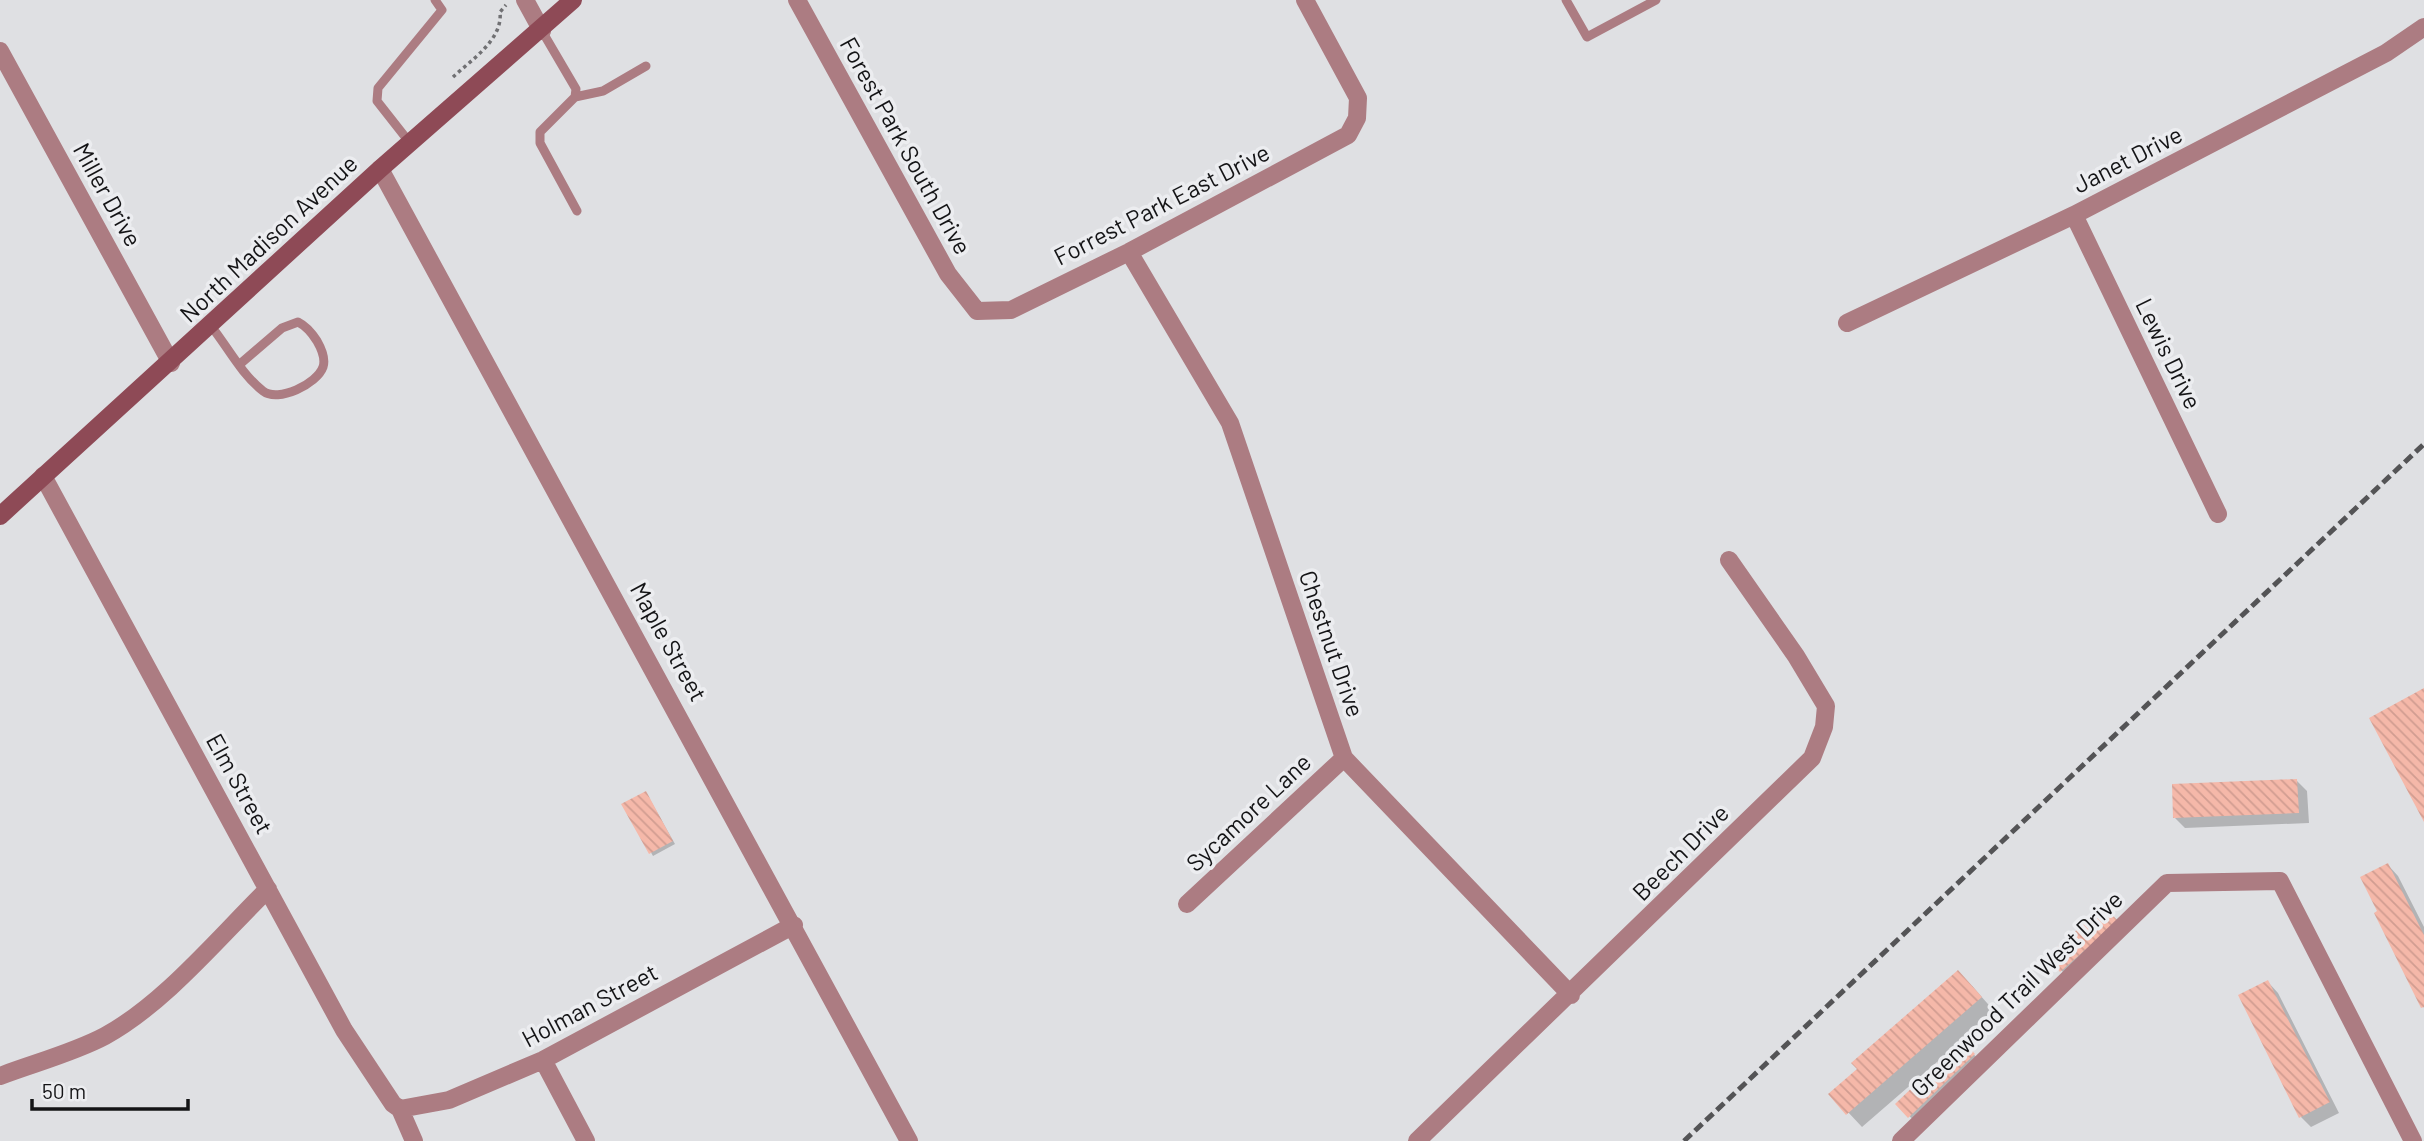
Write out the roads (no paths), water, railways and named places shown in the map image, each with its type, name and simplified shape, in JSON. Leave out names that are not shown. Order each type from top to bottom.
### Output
[{"type":"main road","name":"North Madison Avenue","points":[[0,516],[212,326],[380,169],[542,31],[573,0]]},
{"type":"street","points":[[525,0],[542,31]]},
{"type":"street","name":"Forest Park South Drive","points":[[797,0],[948,274],[977,311]]},
{"type":"street","name":"Forrest Park East Drive","points":[[977,311],[1011,310],[1129,252],[1348,135],[1357,118],[1358,98],[1305,0]]},
{"type":"street","name":"Janet Drive","points":[[1847,323],[2074,215],[2386,53],[2424,27]]},
{"type":"street","name":"Miller Drive","points":[[0,51],[171,363]]},
{"type":"street","name":"Maple Street","points":[[380,169],[794,925],[909,1141]]},
{"type":"street","name":"Lewis Drive","points":[[2074,215],[2218,514]]},
{"type":"street","name":"Chestnut Drive","points":[[1129,252],[1230,423],[1344,758],[1571,995]]},
{"type":"street","name":"Elm Street","points":[[43,476],[344,1030],[393,1104],[400,1109],[414,1141]]},
{"type":"street","name":"Beech Drive","points":[[1418,1141],[1812,758],[1824,727],[1826,706],[1796,656],[1728,560]]},
{"type":"street","name":"Sycamore Lane","points":[[1187,904],[1344,758]]},
{"type":"street","name":"Greenwood Trail West Drive","points":[[1901,1141],[2167,883],[2280,881],[2413,1141]]},
{"type":"street","points":[[0,1076],[104,1036],[129,1020],[155,999],[268,889]]},
{"type":"street","name":"Holman Street","points":[[400,1109],[449,1100],[543,1060],[794,925]]},
{"type":"street","points":[[543,1060],[586,1141]]},
{"type":"lane","points":[[411,143],[377,102],[379,88],[442,10],[435,0]]},
{"type":"lane","points":[[1566,0],[1587,37],[1638,4],[1656,0]]},
{"type":"lane","points":[[542,31],[576,89],[575,97]]},
{"type":"lane","points":[[577,211],[540,143],[540,132],[575,97],[603,91],[646,66]]},
{"type":"lane","points":[[212,326],[240,364],[264,392],[274,396],[284,395],[312,380],[323,369],[324,357],[311,333],[298,322],[282,328],[240,364]]},
{"type":"railway","points":[[1684,1141],[2424,444]]}]
